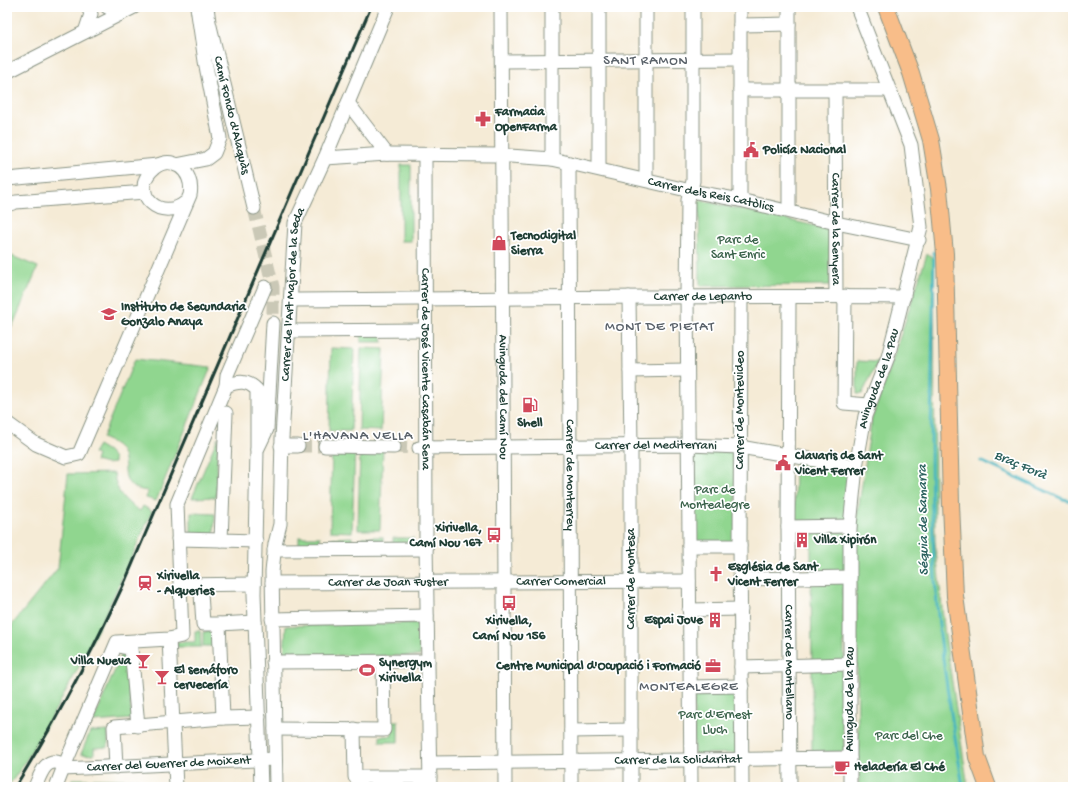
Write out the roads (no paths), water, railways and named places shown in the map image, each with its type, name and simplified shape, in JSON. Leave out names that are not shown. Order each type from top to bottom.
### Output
[{"type":"main road","points":[[886,7],[911,73],[931,140],[939,189],[944,254],[955,596],[967,692],[979,765],[979,787]]},
{"type":"main road","points":[[979,765],[988,787]]},
{"type":"street","points":[[85,32],[91,14],[88,7]]},
{"type":"street","points":[[107,7],[121,14]]},
{"type":"street","points":[[7,72],[134,7]]},
{"type":"street","points":[[176,165],[206,159],[214,153],[220,138],[205,61],[197,7]]},
{"type":"street","name":"Camí Fondo d'Alaquàs","points":[[197,7],[209,22]]},
{"type":"street","name":"Camí Fondo d'Alaquàs","points":[[207,7],[209,22],[254,208]]},
{"type":"street","name":"Carrer de l'Art Major de la Seda","points":[[276,787],[272,583],[274,550],[280,524],[282,442],[295,223],[325,158],[388,7]]},
{"type":"street","name":"Avinguda del Camí Nou","points":[[501,7],[505,787]]},
{"type":"street","points":[[552,7],[552,159]]},
{"type":"street","points":[[599,169],[600,7]]},
{"type":"street","points":[[646,7],[646,180]]},
{"type":"street","points":[[691,787],[687,296],[688,200],[693,181],[693,7]]},
{"type":"street","points":[[740,7],[740,200]]},
{"type":"street","points":[[789,7],[789,211]]},
{"type":"street","name":"Avinguda de la Pau","points":[[850,787],[850,526],[856,467],[869,404],[888,357],[919,240],[921,227],[911,145],[857,7]]},
{"type":"street","points":[[740,25],[789,24]]},
{"type":"street","points":[[502,61],[646,61],[740,59]]},
{"type":"street","points":[[740,90],[890,90]]},
{"type":"street","name":"Carrer de la Senyera","points":[[835,90],[836,223],[844,402],[869,404]]},
{"type":"street","points":[[348,103],[387,154]]},
{"type":"street","name":"Carrer dels Reis Catòlics","points":[[325,158],[387,154],[425,156],[502,155],[552,159],[690,191],[740,200],[836,223],[919,240]]},
{"type":"street","name":"Carrer de José Vicente Casabán Sena","points":[[425,156],[422,448],[427,582],[430,782]]},
{"type":"street","points":[[7,179],[168,163],[176,165],[186,172],[190,179],[190,195],[79,454],[66,457],[36,444],[7,423]]},
{"type":"street","name":"Carrer de Monterrey","points":[[569,163],[571,787]]},
{"type":"street","points":[[158,165],[147,177],[145,192],[151,203],[164,210],[172,210],[186,202]]},
{"type":"street","points":[[7,205],[16,202],[145,192]]},
{"type":"street","points":[[56,787],[117,642],[169,639],[182,636],[177,504],[226,386],[227,375],[265,287]]},
{"type":"street","name":"Carrer de Lepanto","points":[[291,300],[687,296],[741,298],[840,296],[904,297]]},
{"type":"street","name":"Carrer de Montesa","points":[[629,297],[631,447],[631,787]]},
{"type":"street","name":"Carrer de Montevideo","points":[[741,298],[740,579],[742,787]]},
{"type":"street","name":"Carrer de Montellano","points":[[789,298],[788,578],[790,787]]},
{"type":"street","name":"Carrer de l'Art Major de la Seda","points":[[257,450],[267,428],[270,401],[273,323]]},
{"type":"street","points":[[289,331],[424,330]]},
{"type":"street","points":[[630,371],[687,370]]},
{"type":"street","name":"Carrer de l'Art Major de la Seda","points":[[226,386],[237,382],[245,382],[252,384],[257,390],[256,541],[254,583],[261,787]]},
{"type":"street","name":"Carrer de l'Art Major de la Seda","points":[[270,401],[282,442]]},
{"type":"street","points":[[221,540],[226,413]]},
{"type":"street","points":[[282,442],[298,446]]},
{"type":"street","name":"Carrer del Mediterrani","points":[[422,448],[503,446],[631,447],[688,445],[740,447],[856,467]]},
{"type":"street","points":[[325,446],[394,447]]},
{"type":"street","points":[[788,528],[850,526]]},
{"type":"street","points":[[178,539],[256,541]]},
{"type":"street","points":[[689,546],[740,546]]},
{"type":"street","points":[[274,550],[426,549]]},
{"type":"street","points":[[740,579],[850,577]]},
{"type":"street","name":"Carrer Comercial","points":[[504,581],[689,581]]},
{"type":"street","name":"Carrer de Joan Fuster","points":[[272,583],[504,581]]},
{"type":"street","points":[[254,583],[272,583]]},
{"type":"street","points":[[181,585],[272,583]]},
{"type":"street","points":[[201,593],[203,624],[255,622]]},
{"type":"street","points":[[689,610],[741,609]]},
{"type":"street","points":[[272,619],[427,616]]},
{"type":"street","points":[[219,624],[223,718]]},
{"type":"street","points":[[169,639],[176,787]]},
{"type":"street","points":[[123,647],[131,648],[138,726]]},
{"type":"street","points":[[273,662],[428,661]]},
{"type":"street","points":[[275,729],[384,730],[383,662]]},
{"type":"street","points":[[742,667],[850,664]]},
{"type":"street","points":[[689,687],[742,686]]},
{"type":"street","points":[[116,767],[114,727],[223,718],[259,717]]},
{"type":"street","points":[[354,729],[355,778],[430,782]]},
{"type":"street","points":[[571,731],[631,730]]},
{"type":"street","name":"Carrer de la Solidaritat","points":[[430,762],[690,758],[850,758]]},
{"type":"street","name":"Carrer del Guerrer de Moixent","points":[[35,787],[47,764],[57,762],[60,763],[63,769],[275,759]]},
{"type":"waterway","name":"Séquia de Samarra","points":[[934,252],[931,406],[931,483],[934,560],[941,645],[963,787]]},
{"type":"waterway","name":"Braç Forà","points":[[981,461],[1063,499],[1073,501]]},
{"type":"tunnel","points":[[254,208],[273,287],[273,323]]},
{"type":"tunnel","points":[[298,446],[325,446]]},
{"type":"tunnel","points":[[394,447],[419,448]]},
{"type":"railway","points":[[15,787],[74,684],[126,579],[371,7]]},
{"type":"place","name":"Farmacia OpenFarma","points":[[483,119]]},
{"type":"place","name":"Policía Nacional","points":[[751,150]]},
{"type":"place","name":"Tecnodigital Sierra","points":[[499,243]]},
{"type":"place","name":"Instituto de Secundaria Gonzalo Anaya","points":[[109,314]]},
{"type":"place","name":"Shell","points":[[530,405]]},
{"type":"place","name":"Clavaris de Sant Vicent Ferrer","points":[[783,463]]},
{"type":"place","name":"Xirivella, Camí Nou 167","points":[[494,535]]},
{"type":"place","name":"Villa Xipirón","points":[[802,540]]},
{"type":"place","name":"Església de Sant Vicent Ferrer","points":[[716,574]]},
{"type":"place","name":"Xirivella - Alqueries","points":[[145,583]]},
{"type":"place","name":"Xirivella, Camí Nou 156","points":[[509,603]]},
{"type":"place","name":"Espai Jove","points":[[715,620]]},
{"type":"place","name":"Villa Nueva","points":[[143,661]]},
{"type":"place","name":"Centre Municipal d'Ocupació i Formació","points":[[713,666]]},
{"type":"place","name":"Synergym Xirivella","points":[[367,670]]},
{"type":"place","name":"El semáforo cervecería","points":[[162,677]]},
{"type":"place","name":"Heladería El Ché","points":[[842,767]]},
{"type":"district","name":"SANT RAMON","points":[[646,61]]},
{"type":"district","name":"MONT DE PIETAT","points":[[660,327]]},
{"type":"district","name":"L'HAVANA VELLA","points":[[358,436]]},
{"type":"district","name":"MONTEALEGRE","points":[[689,687]]},
{"type":"park label","name":"Parc de Sant Enric","points":[[738,248]]},
{"type":"park label","name":"Parc de Montealegre","points":[[715,498]]},
{"type":"park label","name":"Parc d'Ernest Lluch","points":[[715,722]]},
{"type":"park label","name":"Parc del Che","points":[[909,736]]}]
